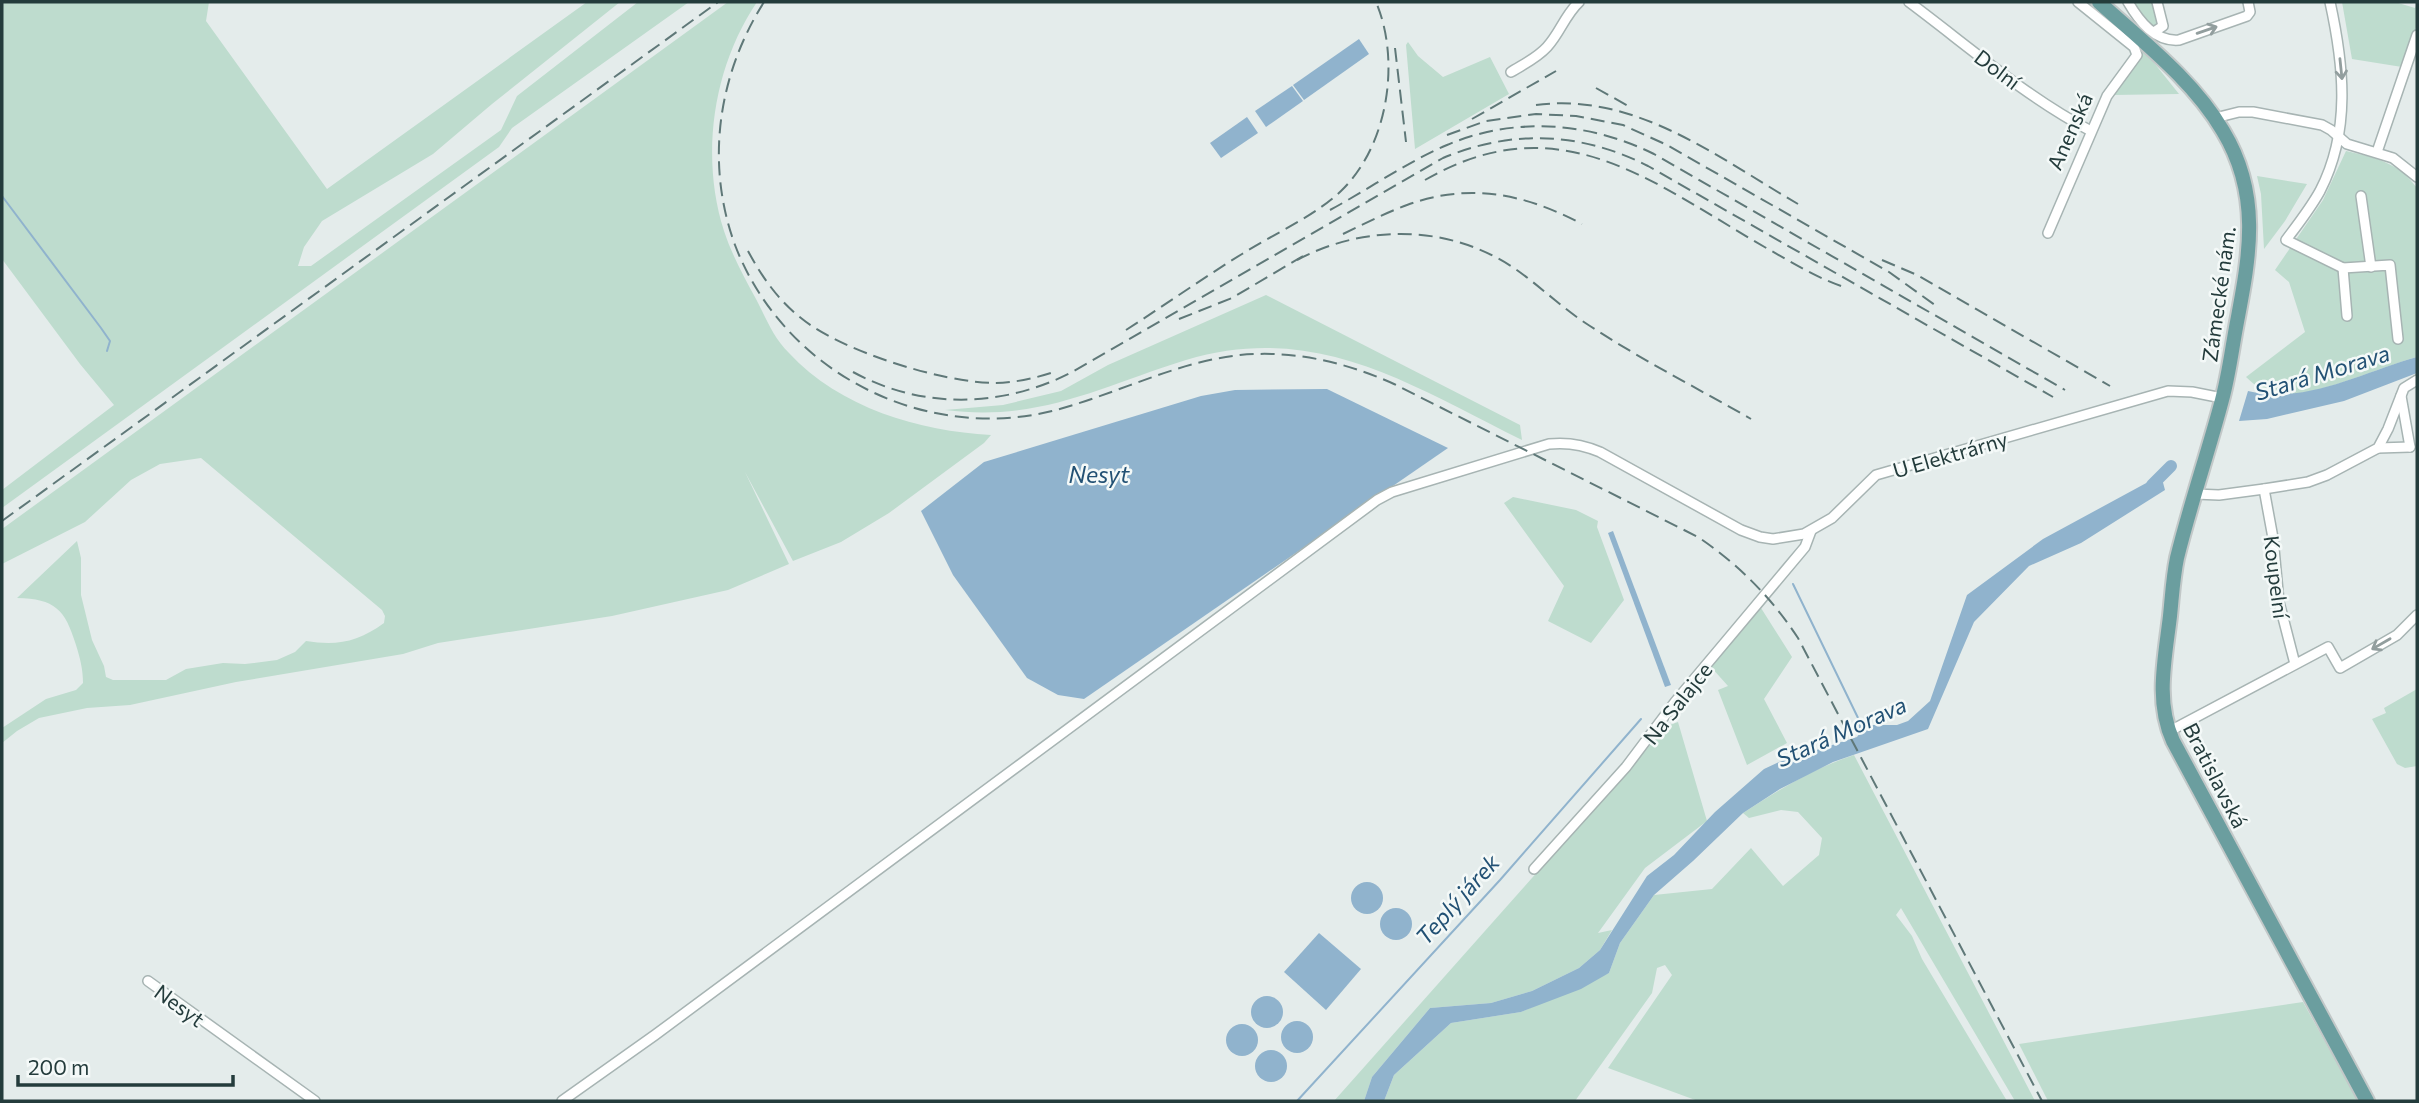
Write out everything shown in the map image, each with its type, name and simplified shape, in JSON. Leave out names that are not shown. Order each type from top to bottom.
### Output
[{"type":"main road","points":[[2099,2],[2143,50],[2192,90],[2215,118]]},
{"type":"main road","name":"Zámecké nám.","points":[[2215,118],[2229,141],[2242,173],[2250,226],[2244,287],[2222,398]]},
{"type":"main road","name":"Bratislavská","points":[[2222,398],[2176,562],[2162,706],[2168,732],[2367,1101]]},
{"type":"street","points":[[1511,72],[1534,59],[1548,46],[1569,11],[1579,2]]},
{"type":"street","name":"Dolní","points":[[1909,2],[2022,87],[2066,118],[2091,131]]},
{"type":"street","points":[[2078,2],[2143,50]]},
{"type":"street","points":[[2128,2],[2137,17],[2161,39],[2179,40],[2246,16],[2250,12],[2248,2]]},
{"type":"street","points":[[2154,32],[2163,26],[2157,2]]},
{"type":"street","points":[[2330,2],[2343,83],[2339,137],[2321,188],[2286,240],[2343,268],[2390,265],[2398,339]]},
{"type":"street","points":[[2377,152],[2417,35]]},
{"type":"street","name":"Anenská","points":[[2048,233],[2107,96],[2143,50]]},
{"type":"street","points":[[2215,118],[2239,112],[2253,112],[2322,125],[2347,144],[2393,158],[2417,177]]},
{"type":"street","points":[[2361,196],[2371,267]]},
{"type":"street","points":[[2343,268],[2347,316]]},
{"type":"street","points":[[2378,448],[2404,387],[2417,380]]},
{"type":"street","name":"U Elektrárny","points":[[562,1101],[1377,500],[1410,485],[1549,444],[1572,444],[1600,452],[1741,530],[1760,537],[1784,538],[1811,531],[1832,518],[1876,475],[2168,391],[2222,398]]},
{"type":"street","points":[[2194,495],[2219,495],[2318,480],[2378,448],[2414,449],[2400,395]]},
{"type":"street","name":"Koupelní","points":[[2264,489],[2273,538],[2279,603],[2295,664]]},
{"type":"street","name":"Na Salajce","points":[[1534,869],[1647,742],[1680,696],[1805,547],[1811,531]]},
{"type":"street","points":[[2168,732],[2328,647],[2340,668],[2397,635],[2417,615]]},
{"type":"street","name":"Nesyt","points":[[148,981],[315,1101]]},
{"type":"green space","points":[[2,2],[209,2],[206,21],[327,189],[587,2],[620,2],[433,154],[322,221],[304,247],[298,266],[311,266],[501,130],[517,96],[638,2],[689,2],[512,128],[499,147],[2,508],[2,490],[114,405],[2,259]]},
{"type":"green space","points":[[728,2],[757,2],[730,55],[715,113],[712,143],[717,202],[731,249],[774,334],[783,347],[809,372],[856,402],[909,422],[964,433],[991,435],[984,443],[889,513],[841,542],[793,561],[745,472],[789,564],[728,590],[612,616],[438,643],[403,654],[236,682],[130,705],[87,708],[39,718],[2,743],[2,728],[46,699],[76,690],[83,683],[82,668],[72,633],[63,615],[57,608],[41,601],[17,598],[77,541],[81,558],[81,595],[92,640],[106,677],[113,680],[166,680],[186,669],[223,663],[245,664],[277,660],[295,652],[306,641],[347,641],[365,635],[384,623],[382,610],[201,458],[160,464],[131,480],[85,522],[2,564],[2,529]]},
{"type":"green space","points":[[2083,2],[2092,2],[2143,49],[2179,94],[2112,95],[2141,56],[2141,51]]},
{"type":"green space","points":[[2132,2],[2153,2],[2160,20],[2158,25],[2147,22]]},
{"type":"green space","points":[[2342,2],[2395,2],[2415,8],[2417,4],[2417,25],[2402,67],[2352,59]]},
{"type":"green space","points":[[1408,42],[1418,56],[1443,77],[1490,57],[1509,94],[1415,149],[1406,45]]},
{"type":"green space","points":[[2346,151],[2377,159],[2394,167],[2417,188],[2417,357],[2312,391],[2279,395],[2270,393],[2246,377],[2305,332],[2289,282],[2275,270],[2323,200]]},
{"type":"green space","points":[[2257,176],[2307,184],[2264,249],[2261,194]]},
{"type":"green space","points":[[1266,295],[1520,425],[1522,440],[1401,380],[1320,354],[1278,348],[1233,350],[1186,360],[1097,391],[1040,407],[979,412],[945,410],[1003,405],[1061,391],[1108,365]]},
{"type":"green space","points":[[1513,497],[1576,510],[1598,521],[1597,527],[1624,600],[1591,643],[1548,621],[1564,586],[1504,503]]},
{"type":"green space","points":[[1761,608],[1792,657],[1764,699],[1787,743],[1747,765],[1718,690],[1728,686],[1711,667]]},
{"type":"green space","points":[[2417,689],[2417,766],[2405,768],[2397,764],[2372,719],[2386,713],[2384,708]]},
{"type":"green space","points":[[1678,722],[1707,821],[1645,868],[1598,933],[1612,930],[1600,950],[1579,968],[1532,991],[1491,1003],[1430,1008],[1372,1077],[1364,1101],[1334,1101],[1667,726]]},
{"type":"green space","points":[[1854,755],[2035,1101],[2015,1101],[1901,908],[1896,915],[1912,936],[1922,959],[2007,1101],[1698,1101],[1608,1068],[1672,975],[1665,965],[1657,968],[1652,993],[1575,1101],[1384,1101],[1394,1075],[1451,1023],[1521,1012],[1609,973],[1620,943],[1654,895],[1712,889],[1751,848],[1783,886],[1819,855],[1822,838],[1798,812],[1781,810],[1749,818],[1743,813],[1797,780]]},
{"type":"green space","points":[[2303,1002],[2358,1101],[2048,1101],[2019,1044]]},
{"type":"water","points":[[1359,39],[1369,54],[1304,100],[1293,85]]},
{"type":"water","points":[[1292,86],[1303,101],[1266,127],[1255,111]]},
{"type":"water","points":[[1247,117],[1258,133],[1221,158],[1210,143]]},
{"type":"water","points":[[2417,357],[2417,373],[2344,401],[2267,419],[2239,421],[2248,391],[2291,394],[2312,390]]},
{"type":"water","points":[[1327,389],[1448,448],[1084,699],[1058,695],[1027,678],[953,575],[921,511],[984,462],[1201,396],[1235,390]]},
{"type":"water","points":[[2161,475],[2165,490],[2081,543],[2029,566],[1974,622],[1928,729],[1833,762],[1780,789],[1743,813],[1654,895],[1620,943],[1609,973],[1581,989],[1521,1012],[1451,1023],[1394,1075],[1384,1101],[1364,1101],[1372,1077],[1430,1008],[1491,1003],[1532,991],[1579,968],[1600,950],[1647,876],[1674,855],[1715,812],[1764,769],[1857,737],[1860,733],[1860,722],[1870,725],[1897,725],[1908,721],[1930,701],[1967,595],[2043,539]]},
{"type":"water","points":[[1613,531],[1671,685],[1665,687],[1608,533]]},
{"type":"water","points":[[1367,882],[1378,887],[1383,898],[1378,909],[1367,914],[1356,909],[1351,898],[1356,887]]},
{"type":"water","points":[[1396,908],[1407,913],[1412,924],[1407,935],[1396,940],[1385,935],[1380,924],[1385,913]]},
{"type":"water","points":[[1319,933],[1361,969],[1326,1010],[1284,972]]},
{"type":"water","points":[[1267,996],[1278,1001],[1283,1012],[1278,1023],[1267,1028],[1256,1023],[1251,1012],[1256,1001]]},
{"type":"water","points":[[1297,1021],[1308,1026],[1313,1037],[1308,1048],[1297,1053],[1286,1048],[1281,1037],[1286,1026]]},
{"type":"water","points":[[1242,1024],[1253,1029],[1258,1040],[1253,1051],[1242,1056],[1231,1051],[1226,1040],[1231,1029]]},
{"type":"water","points":[[1271,1050],[1282,1055],[1287,1066],[1282,1077],[1271,1082],[1260,1077],[1255,1066],[1260,1055]]},
{"type":"waterway","points":[[2,196],[110,341],[107,351]]},
{"type":"waterway","name":"Stará Morava","points":[[2152,485],[2171,466]]},
{"type":"waterway","points":[[1793,584],[1860,722]]},
{"type":"waterway","name":"Teplý járek","points":[[1297,1101],[1500,880],[1641,719]]},
{"type":"railway","points":[[2,521],[718,2]]},
{"type":"railway","points":[[764,2],[748,30],[727,89],[721,120],[720,183],[735,245],[757,290],[786,329],[822,361],[863,387],[907,406],[954,416],[1003,418],[1052,411],[1192,364],[1216,359],[1260,354],[1319,359],[1357,369],[1394,384],[1698,537],[1727,558],[1753,582],[1798,638],[2042,1101]]},
{"type":"railway","points":[[1126,330],[1227,263],[1330,201],[1357,172],[1370,151],[1386,102],[1388,50],[1384,25],[1376,2]]},
{"type":"railway","points":[[1395,48],[1406,142]]},
{"type":"railway","points":[[1472,119],[1556,71]]},
{"type":"railway","points":[[1596,88],[1630,107]]},
{"type":"railway","points":[[1536,105],[1572,104],[1607,108],[1641,118],[1706,149],[1798,204]]},
{"type":"railway","points":[[1447,135],[1486,121],[1536,114],[1576,116],[1623,125],[1667,145],[1889,272],[1939,308]]},
{"type":"railway","points":[[1330,210],[1417,159],[1473,136],[1525,127],[1578,129],[1604,135],[1654,154],[2065,390]]},
{"type":"railway","points":[[853,372],[907,393],[964,400],[992,398],[1047,383],[1074,371],[1443,158],[1495,142],[1546,138],[1597,146],[1648,166],[2053,397]]},
{"type":"railway","points":[[1425,180],[1474,158],[1519,149],[1563,150],[1604,160],[1685,199],[1796,265],[1844,287]]},
{"type":"railway","points":[[1343,234],[1407,205],[1430,198],[1475,193],[1539,205],[1582,224]]},
{"type":"railway","points":[[1297,260],[1323,248],[1378,235],[1406,234],[1462,243],[1514,268],[1590,326],[1751,419]]},
{"type":"railway","points":[[748,251],[771,288],[801,318],[841,342],[866,353],[920,371],[971,381],[1007,382],[1051,373]]},
{"type":"railway","points":[[1179,319],[1232,298],[1303,256]]},
{"type":"railway","points":[[1882,260],[1917,275],[2110,386]]}]
